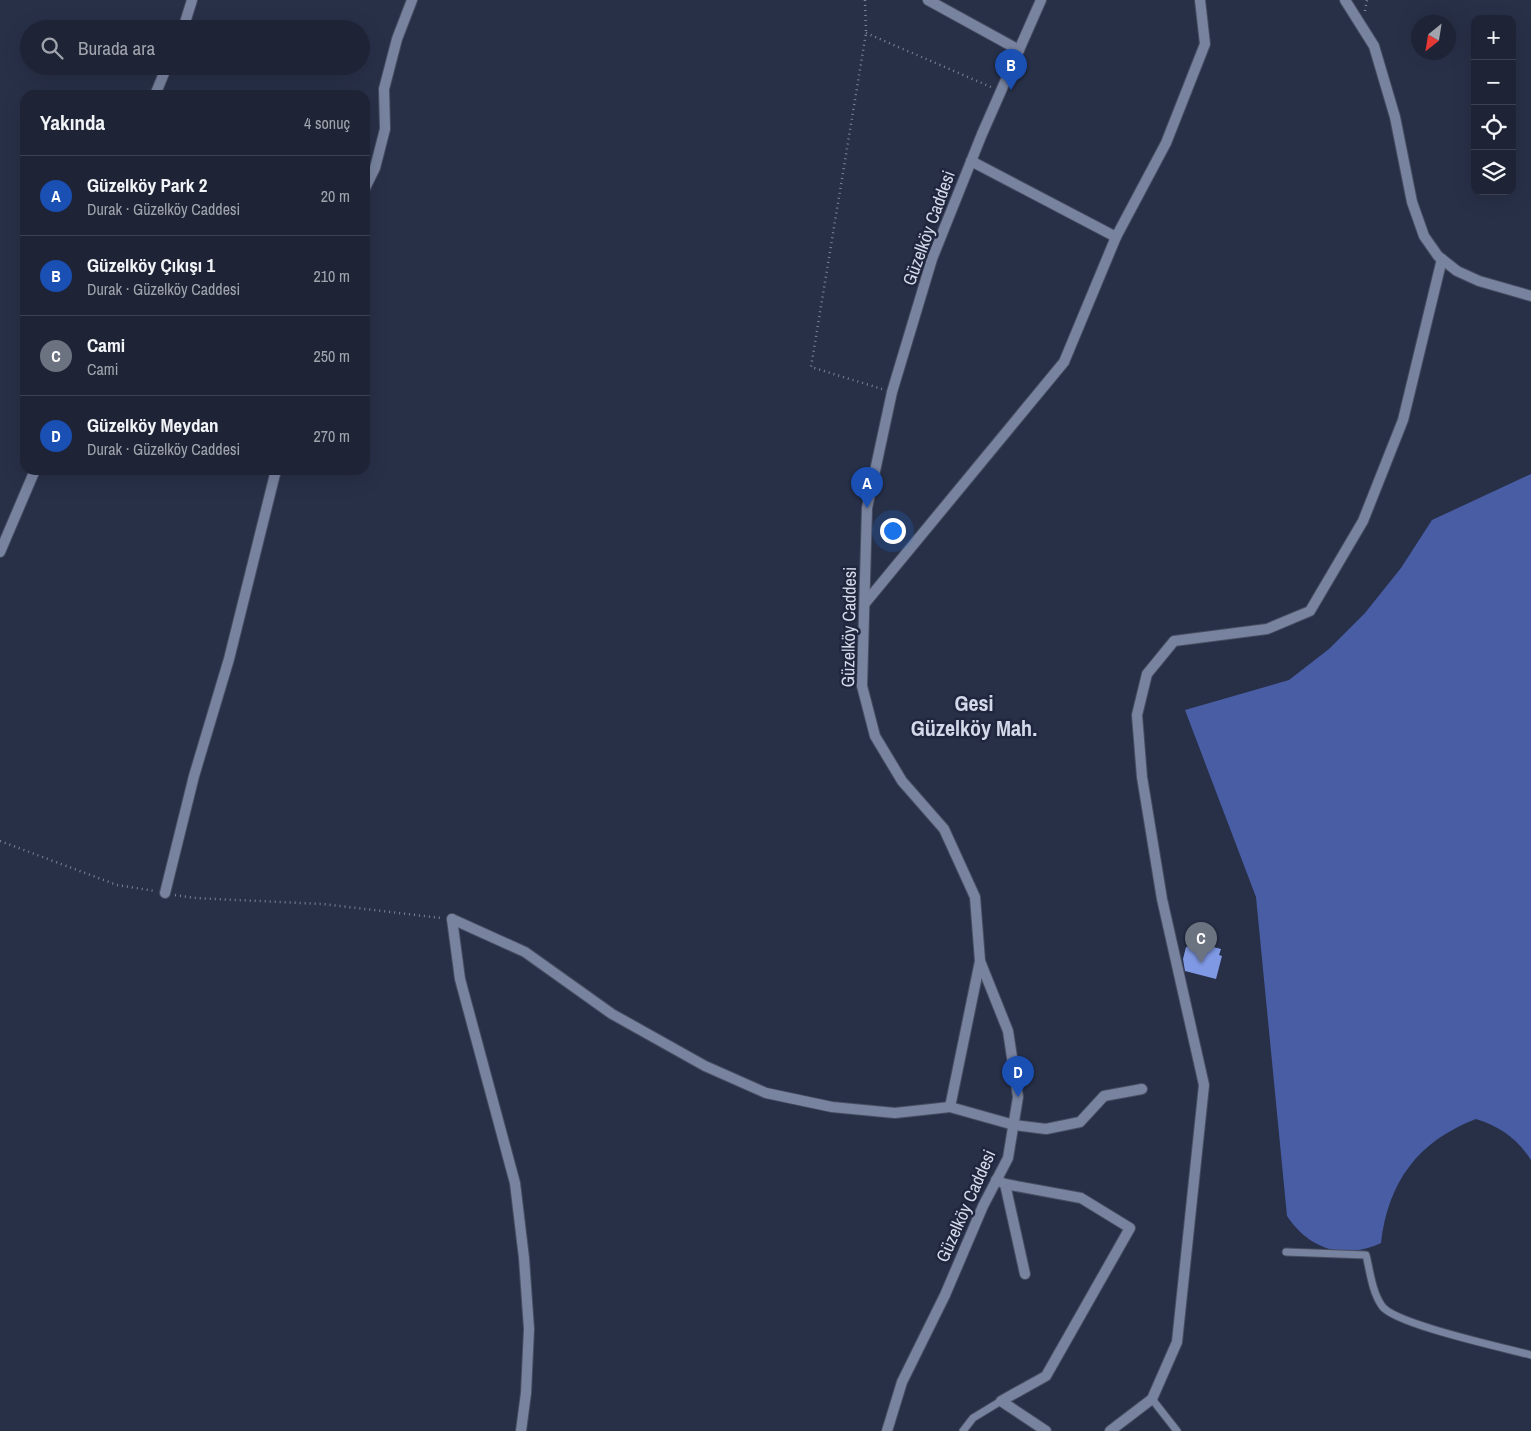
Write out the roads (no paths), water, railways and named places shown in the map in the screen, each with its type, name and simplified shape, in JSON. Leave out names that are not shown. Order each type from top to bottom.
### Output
[{"type":"street","points":[[186,20],[192,0]]},
{"type":"street","points":[[370,179],[376,168],[385,129],[384,89],[397,39],[412,0]]},
{"type":"street","points":[[928,0],[1019,50]]},
{"type":"street","name":"Güzelköy Caddesi","points":[[887,1431],[902,1382],[945,1295],[983,1206],[1001,1182],[1008,1158],[1018,1097],[1008,1031],[980,961],[975,897],[944,829],[902,781],[875,736],[862,686],[866,602],[867,508],[892,392],[932,259],[971,161],[1040,0]]},
{"type":"street","points":[[866,602],[1064,362],[1116,237],[1166,144],[1205,44],[1200,0]]},
{"type":"street","points":[[1345,0],[1374,46],[1395,117],[1412,202],[1424,236],[1442,259],[1457,271],[1479,281],[1531,296]]},
{"type":"street","points":[[157,90],[163,75]]},
{"type":"street","points":[[971,161],[1116,237]]},
{"type":"street","points":[[1110,1431],[1152,1400],[1177,1342],[1204,1085],[1162,899],[1142,777],[1137,715],[1147,674],[1174,641],[1267,629],[1310,610],[1364,521],[1403,420],[1442,259]]},
{"type":"street","points":[[0,552],[33,475]]},
{"type":"street","points":[[165,893],[194,776],[229,660],[275,475]]},
{"type":"street","points":[[521,1431],[526,1393],[529,1329],[524,1258],[515,1183],[460,978],[452,919],[525,952],[612,1014],[705,1066],[766,1093],[832,1107],[895,1113],[950,1107],[1014,1125],[1046,1130],[1080,1122],[1104,1096],[1142,1089]]},
{"type":"street","points":[[950,1107],[980,961]]},
{"type":"street","points":[[1025,1274],[1001,1182],[1081,1198],[1130,1228],[1046,1376],[1001,1401],[1046,1431]]},
{"type":"lane","points":[[1286,1252],[1366,1255],[1380,1302],[1389,1313],[1418,1324],[1531,1355]]},
{"type":"lane","points":[[1152,1400],[1177,1431]]},
{"type":"lane","points":[[963,1431],[973,1418],[1001,1401]]},
{"type":"place","name":"Güzelköy Çıkışı 1","points":[[1011,90]]},
{"type":"place","name":"Güzelköy Park 2","points":[[867,508]]},
{"type":"place","name":"Cami","points":[[1201,963]]},
{"type":"place","name":"Güzelköy Meydan","points":[[1018,1097]]},
{"type":"district","name":"Gesi Güzelköy Mah.","points":[[974,716]]}]
